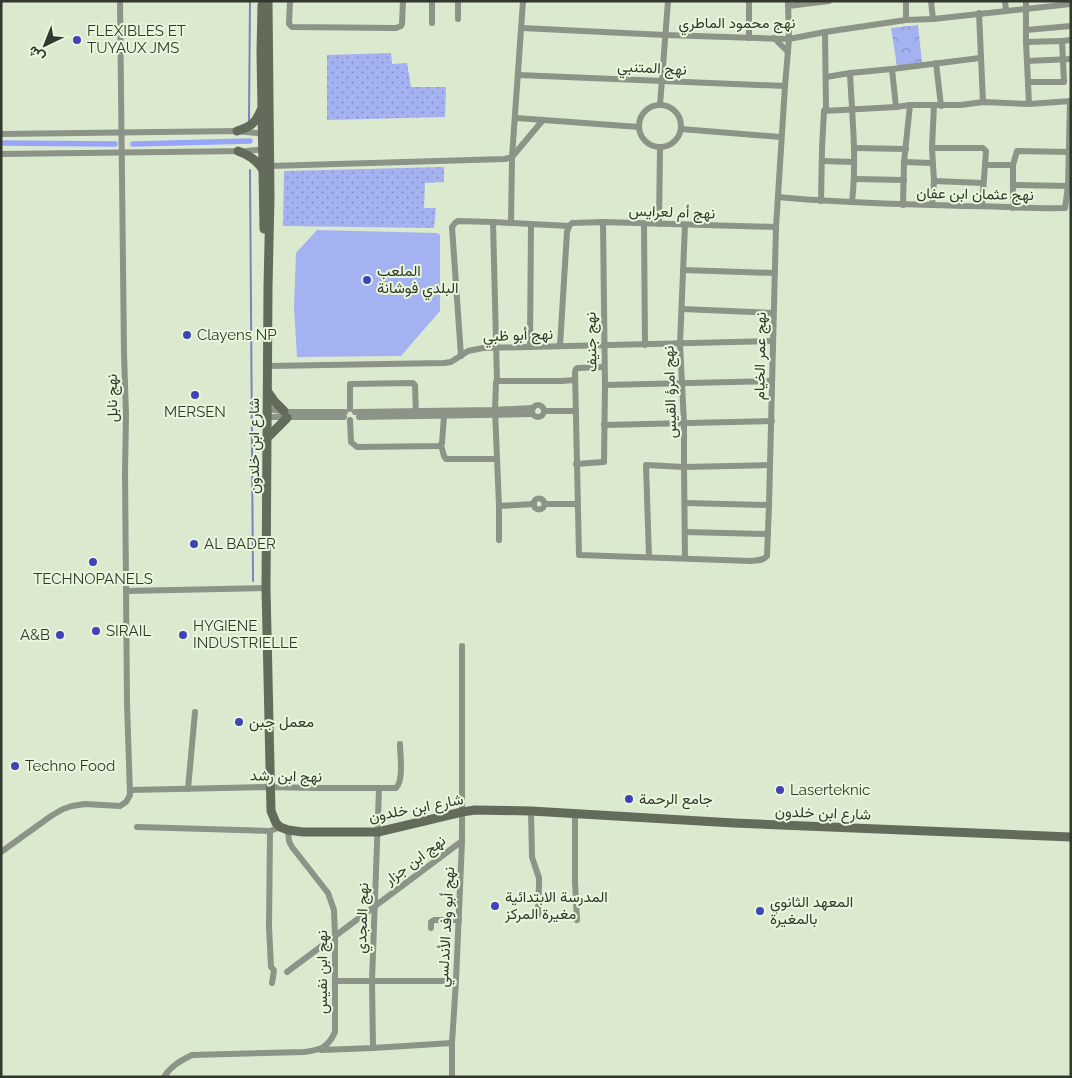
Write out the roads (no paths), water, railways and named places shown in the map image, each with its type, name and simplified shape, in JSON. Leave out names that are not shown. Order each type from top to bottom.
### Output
[{"type":"street","name":"نهج نابل","points":[[120,1],[126,415],[127,703],[130,793]]},
{"type":"street","points":[[262,1],[262,108],[266,134]]},
{"type":"street","points":[[266,134],[268,1]]},
{"type":"street","points":[[290,1],[289,24],[292,27],[396,28],[402,24],[403,1]]},
{"type":"street","points":[[432,1],[432,24]]},
{"type":"street","points":[[458,1],[458,19]]},
{"type":"street","points":[[511,223],[512,157],[523,1]]},
{"type":"street","points":[[660,105],[668,1]]},
{"type":"street","points":[[749,1],[749,38]]},
{"type":"street","points":[[788,4],[829,1]]},
{"type":"street","points":[[906,1],[906,20]]},
{"type":"street","points":[[931,1],[933,19]]},
{"type":"street","points":[[1005,1],[1006,11]]},
{"type":"street","name":"نهج عمر الخيام","points":[[577,504],[579,555],[751,561],[762,560],[767,556],[776,227],[784,86],[789,39],[788,4]]},
{"type":"street","name":"نهج محمود الماطري","points":[[522,28],[789,39],[906,20],[1006,11],[1026,5],[1071,4]]},
{"type":"street","points":[[1026,5],[1029,104]]},
{"type":"street","points":[[979,13],[983,102]]},
{"type":"street","points":[[1026,30],[1071,26]]},
{"type":"street","points":[[821,201],[824,111],[826,108],[825,32]]},
{"type":"street","points":[[774,38],[788,52]]},
{"type":"street","points":[[1026,42],[1071,40]]},
{"type":"street","points":[[1029,82],[1067,82],[1062,41]]},
{"type":"street","points":[[826,77],[850,72],[892,69],[980,58]]},
{"type":"street","points":[[1027,61],[1071,59]]},
{"type":"street","points":[[932,205],[934,181],[932,148],[937,105],[936,63]]},
{"type":"street","points":[[892,69],[896,107]]},
{"type":"street","points":[[850,72],[854,148],[852,202]]},
{"type":"street","name":"نهج المتنبي","points":[[518,75],[784,86]]},
{"type":"street","points":[[824,111],[910,105],[961,105],[983,102],[1029,104],[1070,101]]},
{"type":"street","name":"نهج عثمان ابن عفان","points":[[778,197],[903,205],[1068,208],[1070,101]]},
{"type":"street","points":[[660,105],[669,107],[676,113],[680,120],[681,129],[675,141],[668,146],[660,147],[651,145],[644,140],[639,127],[640,119],[645,112],[652,107],[660,105]]},
{"type":"street","points":[[903,205],[904,162],[910,105]]},
{"type":"street","points":[[237,131],[250,126],[262,108]]},
{"type":"street","points":[[516,118],[639,127]]},
{"type":"street","points":[[238,151],[247,154],[266,168],[505,159],[512,157],[543,120]]},
{"type":"street","points":[[681,129],[781,137]]},
{"type":"street","points":[[1,134],[237,131],[266,134]]},
{"type":"street","name":"شارع ابن خلدون","points":[[266,134],[269,252],[266,588],[272,787],[271,811],[276,823],[284,829],[303,832],[378,832],[475,810],[531,811],[734,823],[1071,837]]},
{"type":"street","points":[[659,224],[660,147]]},
{"type":"street","points":[[854,148],[906,149]]},
{"type":"street","points":[[932,148],[983,148],[986,151],[982,183],[982,206]]},
{"type":"street","points":[[1,154],[267,149]]},
{"type":"street","points":[[1013,208],[1013,165],[1018,150],[1069,152]]},
{"type":"street","points":[[822,161],[854,162]]},
{"type":"street","points":[[904,162],[932,163]]},
{"type":"street","points":[[985,165],[1013,165]]},
{"type":"street","points":[[854,179],[904,180]]},
{"type":"street","points":[[934,181],[982,183]]},
{"type":"street","points":[[1013,185],[1068,186]]},
{"type":"street","name":"نهج أم لعرايس","points":[[461,356],[452,227],[458,221],[531,224],[568,229],[572,223],[577,222],[776,227]]},
{"type":"street","points":[[493,222],[495,413],[499,540]]},
{"type":"street","name":"نهج جنيف","points":[[576,464],[604,462],[605,385],[602,222]]},
{"type":"street","points":[[530,347],[531,224]]},
{"type":"street","points":[[644,224],[645,345]]},
{"type":"street","name":"نهج امرؤ القيس","points":[[685,558],[684,423],[680,344],[686,225]]},
{"type":"street","points":[[560,346],[568,229]]},
{"type":"street","points":[[683,270],[775,273]]},
{"type":"street","points":[[682,309],[774,313]]},
{"type":"street","name":"نهج أبو ظبي","points":[[268,366],[444,363],[451,362],[473,349],[773,341]]},
{"type":"street","points":[[499,506],[534,504],[535,500],[539,499],[543,500],[545,504],[577,504],[575,372],[576,368],[604,367]]},
{"type":"street","points":[[496,381],[576,380]]},
{"type":"street","points":[[605,385],[772,381]]},
{"type":"street","points":[[416,414],[415,385],[413,383],[350,384],[351,442],[355,447],[442,445]]},
{"type":"street","points":[[268,392],[286,414]]},
{"type":"street","points":[[416,414],[444,416],[532,411],[536,405],[541,406],[544,411],[576,411]]},
{"type":"street","points":[[268,413],[495,413]]},
{"type":"street","points":[[268,437],[286,414]]},
{"type":"street","points":[[444,416],[442,445],[446,459],[497,459]]},
{"type":"street","points":[[604,425],[772,422]]},
{"type":"street","points":[[649,557],[646,465],[684,467],[770,465]]},
{"type":"street","points":[[685,503],[769,505]]},
{"type":"street","points":[[685,532],[768,534]]},
{"type":"street","points":[[126,590],[266,588]]},
{"type":"street","name":"نهج أبو وفد الأندلسي","points":[[452,1077],[462,840],[462,646]]},
{"type":"street","points":[[188,789],[195,712]]},
{"type":"street","name":"نهج ابن رشد","points":[[130,793],[188,789],[272,787],[396,788],[399,785],[401,773],[400,744]]},
{"type":"street","name":"نهج المجدي","points":[[372,1048],[372,981],[379,789]]},
{"type":"street","points":[[1,852],[63,809],[85,804],[120,806],[126,802],[130,793]]},
{"type":"street","points":[[531,811],[532,857],[540,884],[538,915]]},
{"type":"street","points":[[575,814],[577,920]]},
{"type":"street","points":[[137,827],[270,831],[284,829]]},
{"type":"street","name":"نهج ابن نفيس","points":[[284,829],[292,847],[328,893],[334,910],[335,1032],[328,1044],[318,1050]]},
{"type":"street","points":[[270,831],[269,927],[271,967],[274,970],[272,982]]},
{"type":"street","name":"نهج ابن جزار","points":[[287,972],[462,840]]},
{"type":"street","points":[[431,928],[431,922],[434,920],[458,920]]},
{"type":"street","points":[[335,981],[456,981]]},
{"type":"street","points":[[164,1077],[168,1070],[192,1055],[304,1052],[452,1043]]},
{"type":"waterway","points":[[249,121],[250,1]]},
{"type":"waterway","points":[[133,144],[250,141]]},
{"type":"waterway","points":[[1,143],[115,144]]},
{"type":"waterway","points":[[250,170],[253,581]]},
{"type":"place","name":"FLEXIBLES ET TUYAUX JMS","points":[[77,40]]},
{"type":"place","name":"الملعب البلدي فوشانة","points":[[367,280]]},
{"type":"place","name":"Clayens NP","points":[[187,335]]},
{"type":"place","name":"MERSEN","points":[[195,395]]},
{"type":"place","name":"AL BADER","points":[[194,544]]},
{"type":"place","name":"TECHNOPANELS","points":[[93,562]]},
{"type":"place","name":"SIRAIL","points":[[96,631]]},
{"type":"place","name":"A&B","points":[[60,635]]},
{"type":"place","name":"HYGIENE INDUSTRIELLE","points":[[183,635]]},
{"type":"place","name":"معمل جبن","points":[[239,722]]},
{"type":"place","name":"Techno Food","points":[[15,766]]},
{"type":"place","name":"Laserteknic","points":[[780,790]]},
{"type":"place","name":"جامع الرحمة","points":[[629,799]]},
{"type":"place","name":"المدرسة الابتدائية مغيرة المركز","points":[[495,906]]},
{"type":"place","name":"المعهد الثانوي بالمغيرة","points":[[760,911]]}]
